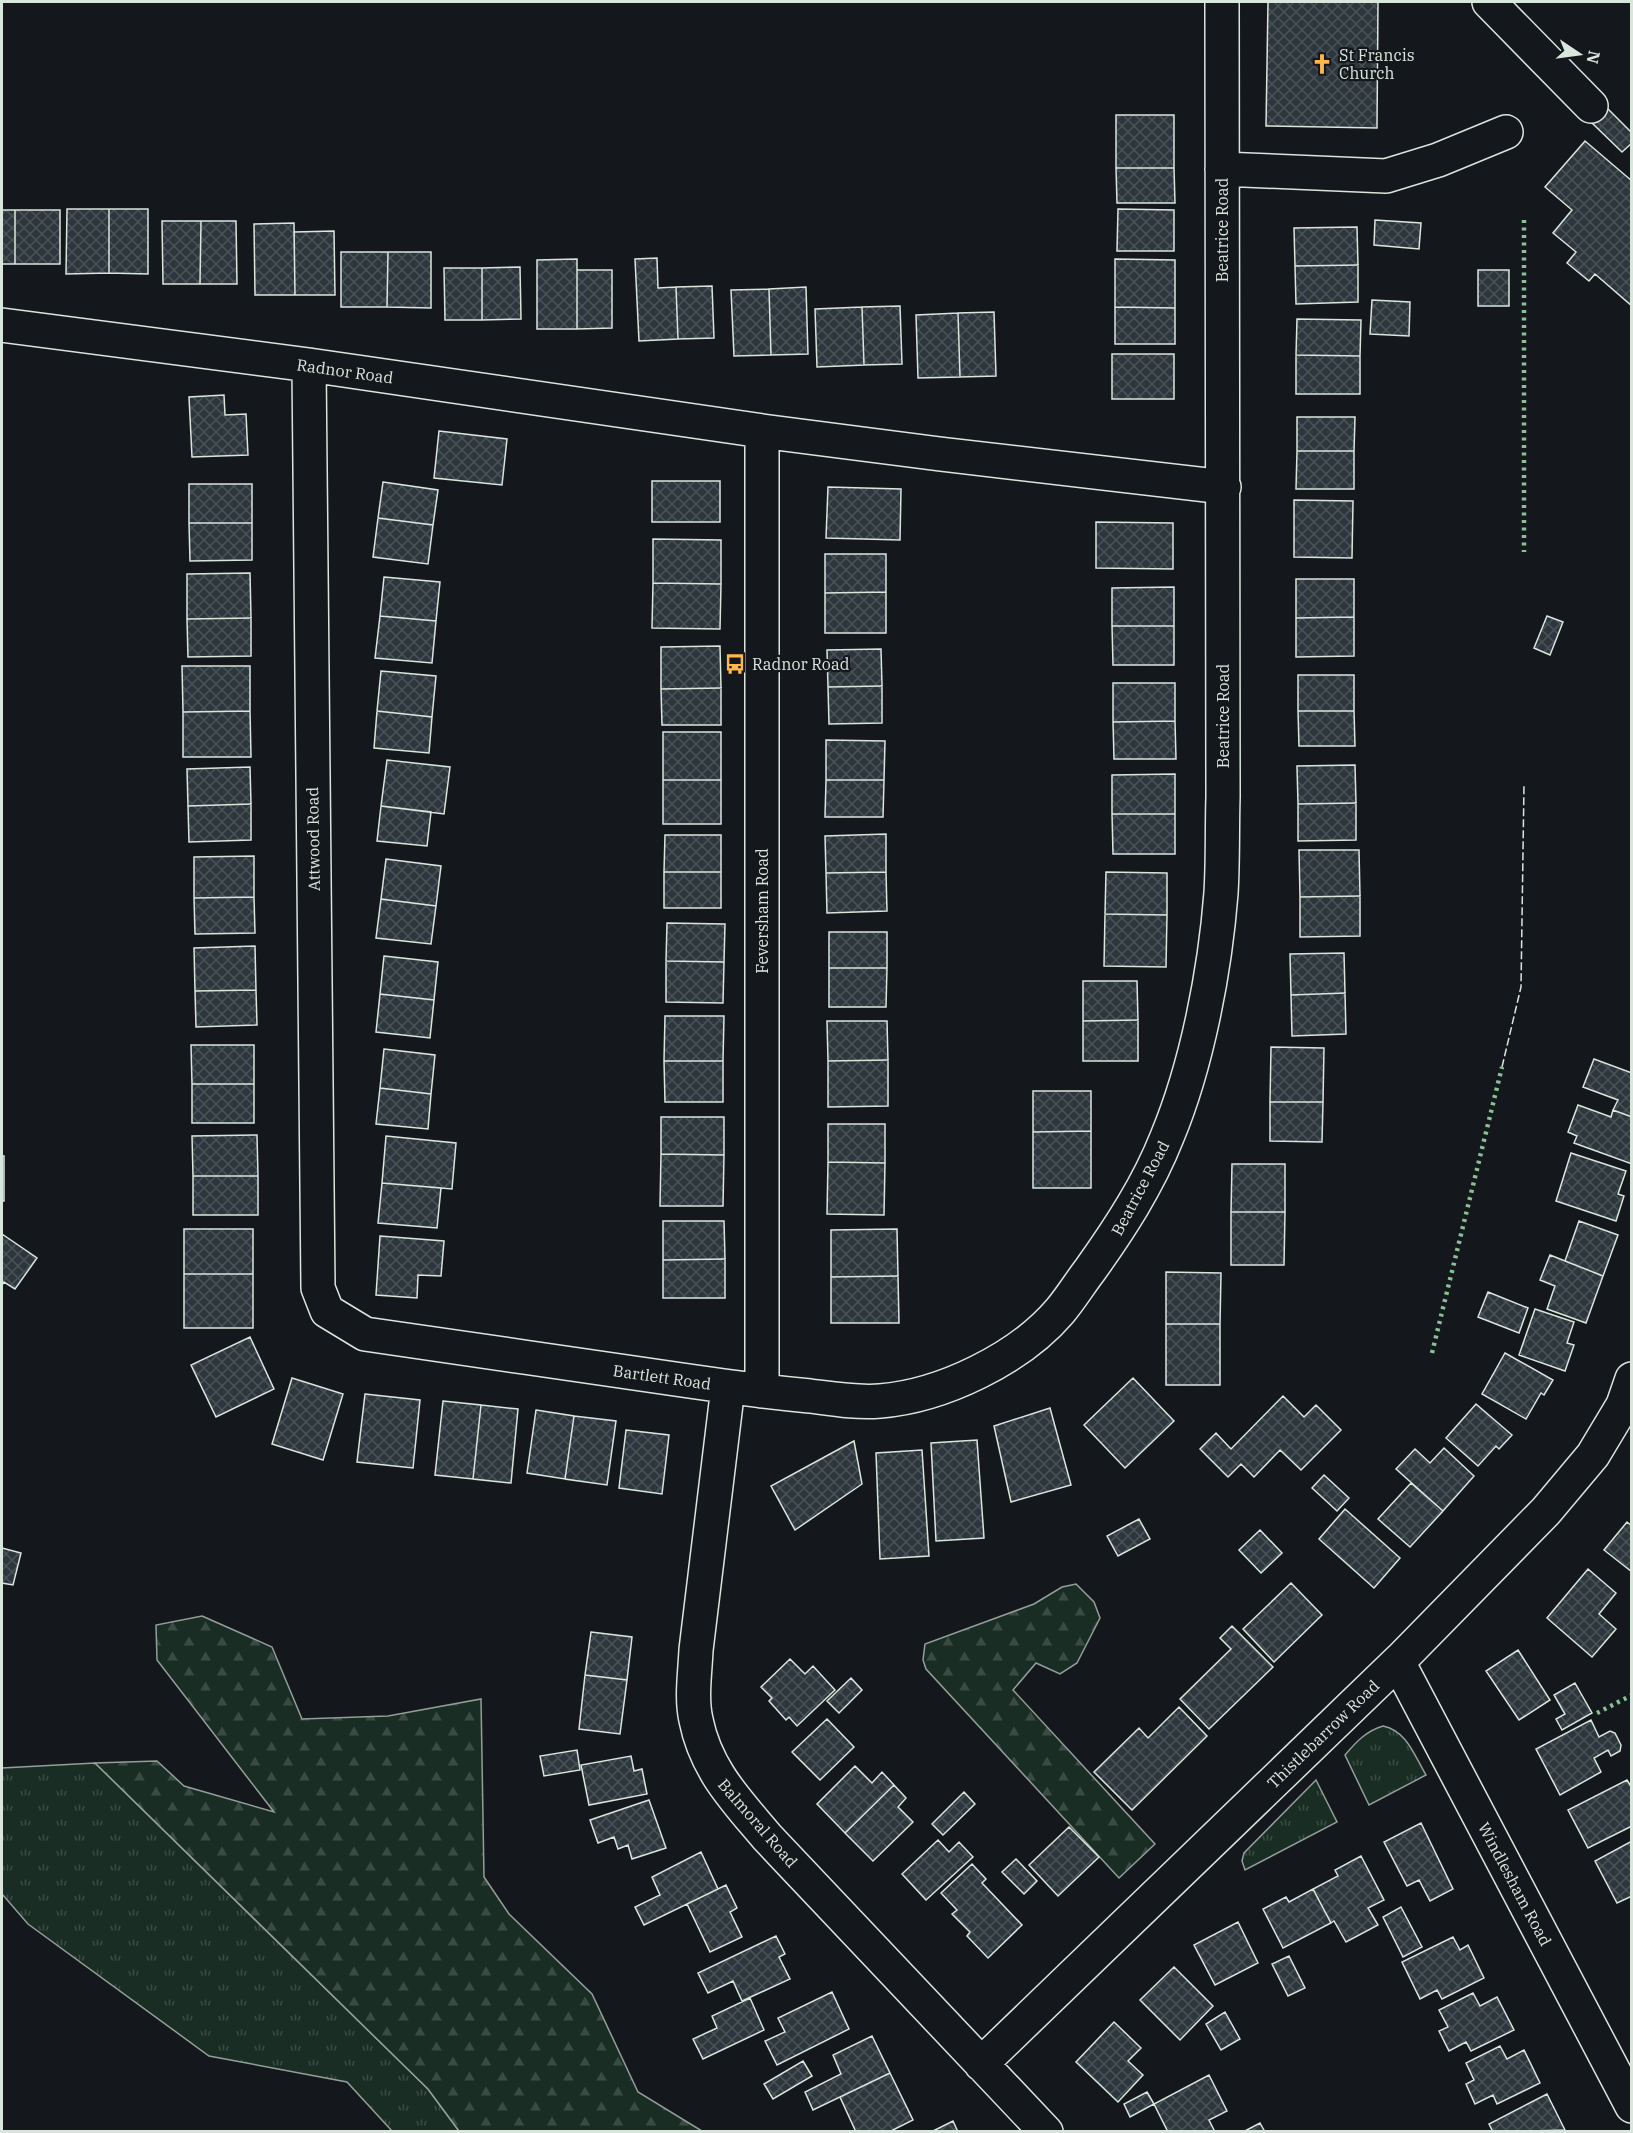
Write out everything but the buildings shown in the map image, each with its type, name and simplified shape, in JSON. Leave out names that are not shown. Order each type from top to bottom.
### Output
[{"type":"street","name":"Beatrice Road","points":[[997,1362],[1033,1337],[1059,1312],[1119,1230],[1148,1179],[1168,1136],[1185,1084],[1211,974],[1221,891],[1224,487],[1222,2]]},
{"type":"street","points":[[1489,2],[1591,106]]},
{"type":"street","points":[[1222,169],[1386,176],[1438,160],[1506,132]]},
{"type":"street","name":"Radnor Road","points":[[2,325],[309,365],[762,431],[1224,487]]},
{"type":"street","name":"Attwood Road","points":[[309,365],[318,1288],[327,1311]]},
{"type":"street","name":"Feversham Road","points":[[762,431],[762,1391]]},
{"type":"street","name":"Bartlett Road","points":[[327,1311],[365,1334],[728,1387],[857,1401],[880,1401],[920,1394],[959,1381],[997,1362]]},
{"type":"street","name":"Thistlebarrow Road","points":[[981,2064],[1398,1662],[1562,1492],[1593,1455],[1623,1405],[1632,1378]]},
{"type":"street","name":"Balmoral Road","points":[[728,1387],[696,1650],[695,1719],[703,1747],[726,1789],[767,1837],[1046,2132]]},
{"type":"street","name":"Windlesham Road","points":[[1398,1662],[1632,2106]]},
{"type":"green space","points":[[1076,1584],[1094,1602],[1100,1618],[1077,1663],[1060,1674],[1036,1663],[1013,1690],[1155,1844],[1119,1878],[926,1669],[923,1660],[925,1644],[1034,1604],[1062,1587]]},
{"type":"green space","points":[[202,1616],[272,1647],[302,1719],[388,1716],[481,1699],[484,1877],[509,1914],[592,1994],[638,2092],[702,2131],[459,2131],[428,2089],[95,1763],[157,1761],[184,1786],[274,1812],[157,1660],[156,1625]]},
{"type":"green space","points":[[1383,1726],[1404,1738],[1426,1775],[1369,1805],[1345,1755],[1366,1734]]},
{"type":"green space","points":[[95,1763],[428,2089],[459,2131],[392,2131],[347,2082],[209,2056],[28,1924],[2,1894],[2,1768]]},
{"type":"green space","points":[[1316,1780],[1337,1822],[1245,1870],[1242,1861],[1244,1853]]},
{"type":"hedge","points":[[1524,220],[1524,552]]},
{"type":"hedge","points":[[1432,1353],[1502,1067]]},
{"type":"hedge","points":[[1597,1713],[1632,1695]]},
{"type":"fence","points":[[1502,1067],[1521,987],[1524,784]]},
{"type":"place","name":"St Francis Church","points":[[1322,64]]},
{"type":"place","name":"Radnor Road","points":[[735,664]]}]
